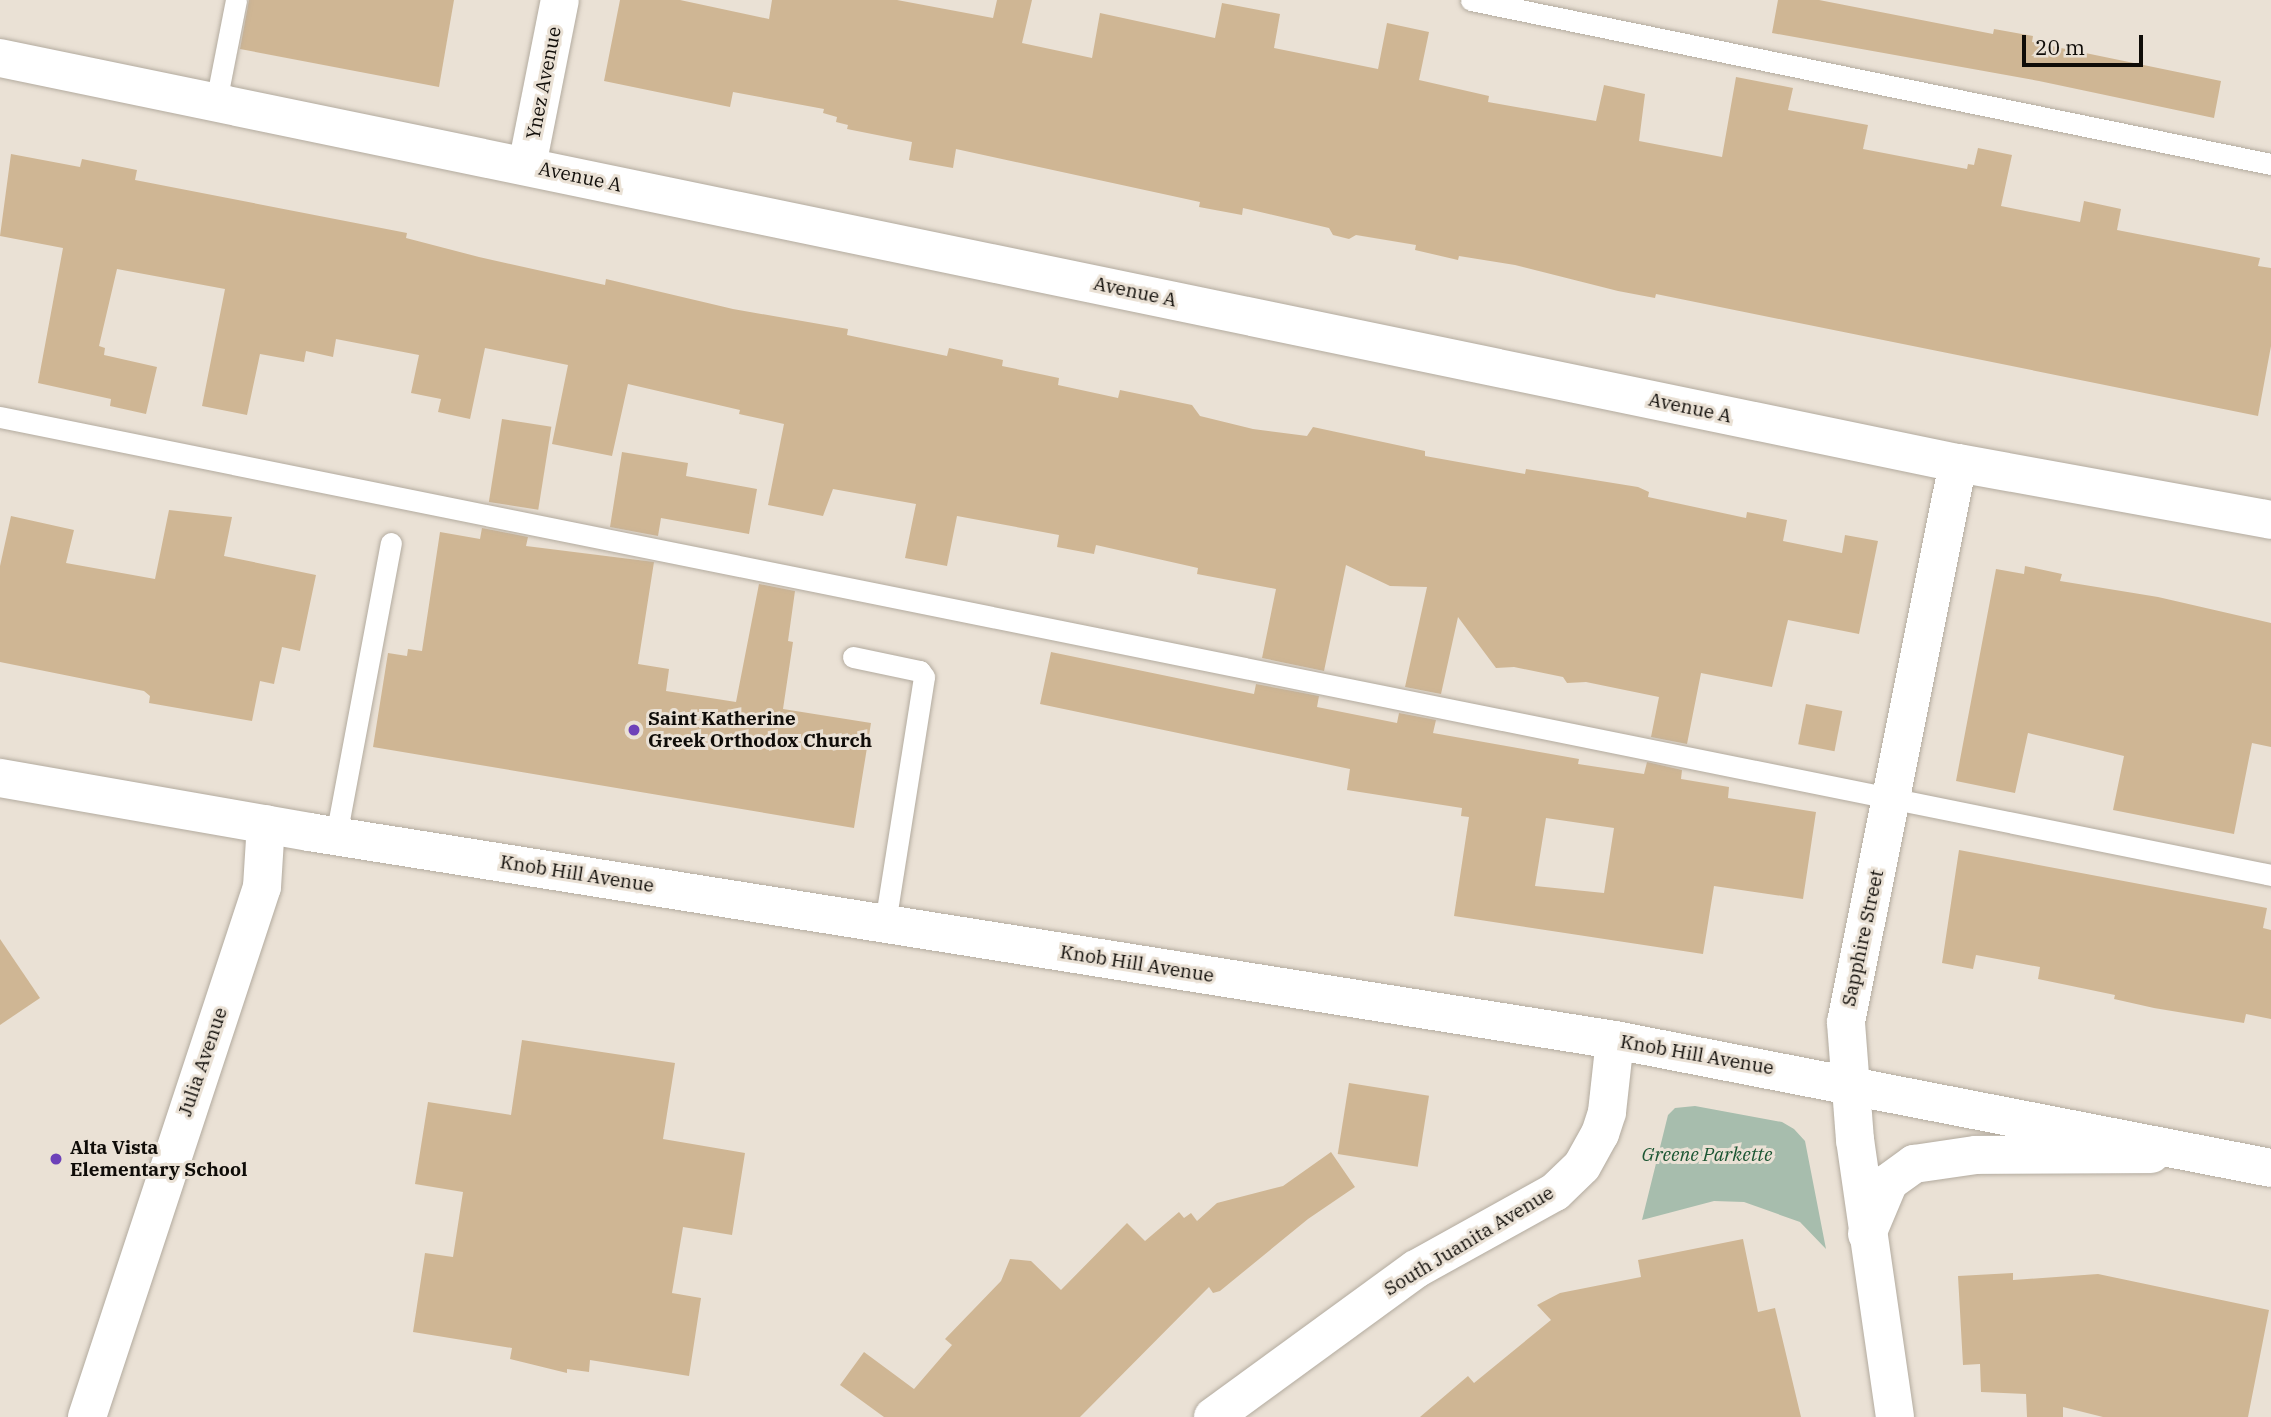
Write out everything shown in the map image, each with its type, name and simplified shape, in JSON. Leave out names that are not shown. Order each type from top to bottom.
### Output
[{"type":"street","name":"Ynez Avenue","points":[[527,166],[561,0]]},
{"type":"street","name":"Avenue A","points":[[0,58],[1958,463],[2271,520]]},
{"type":"street","name":"Sapphire Street","points":[[1895,1417],[1867,1236],[1848,1083],[1846,1022],[1958,463]]},
{"type":"street","name":"Knob Hill Avenue","points":[[0,778],[335,836],[1615,1040],[1848,1083],[2271,1168]]},
{"type":"street","name":"Julia Avenue","points":[[87,1417],[262,887],[266,824]]},
{"type":"street","name":"South Juanita Avenue","points":[[1213,1417],[1416,1269],[1555,1192],[1582,1166],[1600,1134],[1607,1112],[1615,1040]]},
{"type":"street","points":[[1867,1236],[1889,1182],[1914,1164],[1976,1155],[2200,1154]]},
{"type":"lane","points":[[216,102],[236,0]]},
{"type":"lane","points":[[1471,0],[2271,164]]},
{"type":"lane","points":[[0,417],[1236,663],[1892,800],[2271,875]]},
{"type":"lane","points":[[335,836],[391,544]]},
{"type":"lane","points":[[853,657],[920,671],[924,677],[885,923]]},
{"type":"green space","name":"Greene Parkette","points":[[1695,1106],[1782,1122],[1794,1129],[1805,1141],[1826,1249],[1800,1222],[1744,1202],[1714,1201],[1642,1220],[1668,1115],[1675,1108]]},
{"type":"building","points":[[249,0],[454,0],[439,87],[240,49]]},
{"type":"building","points":[[620,0],[680,0],[769,19],[772,0],[897,0],[993,18],[997,0],[1032,0],[1022,43],[1092,58],[1100,13],[1215,38],[1222,3],[1280,14],[1274,48],[1378,69],[1387,23],[1429,32],[1419,80],[1489,96],[1488,102],[1596,121],[1604,85],[1645,94],[1639,141],[1722,157],[1736,77],[1793,88],[1788,110],[1868,125],[1863,149],[1967,169],[1968,164],[1974,165],[1978,148],[2012,155],[2001,206],[2080,222],[2084,201],[2121,209],[2117,230],[2260,258],[2258,266],[2271,268],[2271,346],[2258,416],[1656,294],[1655,298],[1618,291],[1515,265],[1459,256],[1458,260],[1415,250],[1416,245],[1356,235],[1349,239],[1333,235],[1329,228],[1243,208],[1242,215],[1199,207],[1200,202],[956,149],[953,168],[909,160],[912,142],[847,129],[848,125],[836,122],[837,117],[823,113],[824,109],[733,92],[730,107],[604,81]]},
{"type":"building","points":[[1778,0],[1819,0],[1993,34],[1994,29],[2033,36],[2032,42],[2221,81],[2214,118],[2039,81],[1772,33]]},
{"type":"building","points":[[11,154],[80,167],[82,159],[137,170],[135,180],[407,233],[406,238],[605,285],[606,279],[733,309],[848,329],[847,335],[947,356],[949,348],[1003,360],[1002,366],[1059,378],[1058,385],[1118,398],[1120,390],[1192,405],[1200,416],[1253,429],[1307,436],[1313,427],[1425,451],[1425,456],[1525,474],[1526,469],[1638,487],[1649,492],[1648,497],[1746,518],[1747,512],[1787,520],[1783,541],[1842,553],[1845,535],[1878,541],[1859,634],[1788,620],[1772,687],[1701,673],[1687,744],[1651,737],[1659,697],[1586,682],[1567,683],[1563,677],[1514,667],[1496,668],[1458,617],[1441,694],[1405,687],[1427,587],[1390,586],[1346,565],[1324,671],[1262,658],[1276,589],[1197,574],[1198,568],[1096,545],[1094,554],[1057,547],[1059,535],[957,516],[947,566],[905,558],[916,504],[833,489],[823,516],[768,505],[784,424],[739,414],[740,410],[628,384],[612,456],[552,444],[568,365],[485,348],[470,419],[438,412],[441,399],[411,393],[419,355],[336,339],[333,357],[306,351],[304,362],[260,354],[247,415],[202,406],[225,289],[117,269],[99,346],[105,348],[104,355],[157,367],[146,414],[110,406],[111,399],[38,383],[63,248],[0,236]]},
{"type":"building","points":[[502,419],[551,427],[538,510],[489,502]]},
{"type":"building","points":[[622,452],[688,463],[686,476],[757,489],[749,534],[661,518],[658,536],[610,527]]},
{"type":"building","points":[[169,510],[232,517],[224,556],[316,575],[300,651],[282,647],[274,684],[260,681],[252,721],[149,703],[150,696],[144,691],[0,662],[0,566],[11,516],[74,530],[66,563],[155,579]]},
{"type":"building","name":"Saint Katherine Greek Orthodox Church","points":[[482,528],[528,537],[526,546],[654,562],[638,664],[669,669],[666,691],[736,702],[759,584],[795,591],[788,641],[793,642],[783,709],[871,723],[854,828],[373,747],[388,653],[407,656],[408,649],[422,651],[440,532],[480,539]]},
{"type":"building","points":[[2025,566],[2062,574],[2060,581],[2158,597],[2271,623],[2271,747],[2252,743],[2234,834],[2113,810],[2124,756],[2028,733],[2015,793],[1956,781],[1996,569],[2024,574]]},
{"type":"building","points":[[1051,652],[1254,694],[1256,684],[1319,696],[1317,707],[1397,723],[1399,713],[1436,720],[1433,733],[1579,759],[1578,764],[1644,774],[1647,762],[1682,770],[1681,779],[1729,787],[1728,798],[1816,812],[1803,899],[1714,886],[1703,954],[1454,916],[1469,817],[1461,816],[1462,808],[1347,790],[1350,769],[1040,704]],"holes":[[[1546,818],[1614,828],[1604,893],[1535,886]]]},
{"type":"building","points":[[1806,704],[1842,711],[1834,751],[1798,744]]},
{"type":"building","points":[[1959,850],[2267,908],[2263,928],[2271,930],[2271,1019],[2246,1014],[2244,1023],[2154,1008],[2114,999],[2115,995],[2038,979],[2040,967],[1976,955],[1973,969],[1942,963]]},
{"type":"building","points":[[0,939],[40,998],[0,1025]]},
{"type":"building","points":[[522,1040],[675,1063],[663,1139],[745,1153],[732,1235],[683,1227],[672,1293],[701,1298],[689,1376],[590,1360],[589,1372],[567,1369],[567,1373],[510,1359],[512,1348],[413,1332],[425,1253],[453,1257],[463,1192],[415,1184],[428,1102],[511,1115]]},
{"type":"building","points":[[1349,1083],[1429,1096],[1418,1167],[1338,1154]]},
{"type":"building","points":[[1331,1152],[1355,1187],[1308,1219],[1220,1291],[1213,1293],[1209,1287],[1080,1417],[884,1417],[840,1385],[864,1352],[914,1389],[952,1345],[945,1339],[1001,1281],[1010,1259],[1031,1261],[1061,1290],[1127,1223],[1145,1241],[1179,1212],[1184,1218],[1191,1213],[1197,1221],[1217,1203],[1283,1186]]},
{"type":"building","points":[[1743,1239],[1758,1312],[1775,1308],[1801,1417],[1420,1417],[1468,1376],[1474,1383],[1551,1320],[1537,1305],[1560,1293],[1641,1277],[1638,1260]]},
{"type":"building","points":[[2013,1273],[2013,1280],[2098,1274],[2269,1310],[2248,1417],[2103,1417],[2063,1407],[2063,1417],[2027,1417],[2026,1394],[1981,1392],[1980,1364],[1963,1365],[1958,1276]]},
{"type":"place","name":"Saint Katherine Greek Orthodox Church","points":[[634,730]]},
{"type":"place","name":"Alta Vista Elementary School","points":[[56,1159]]}]
